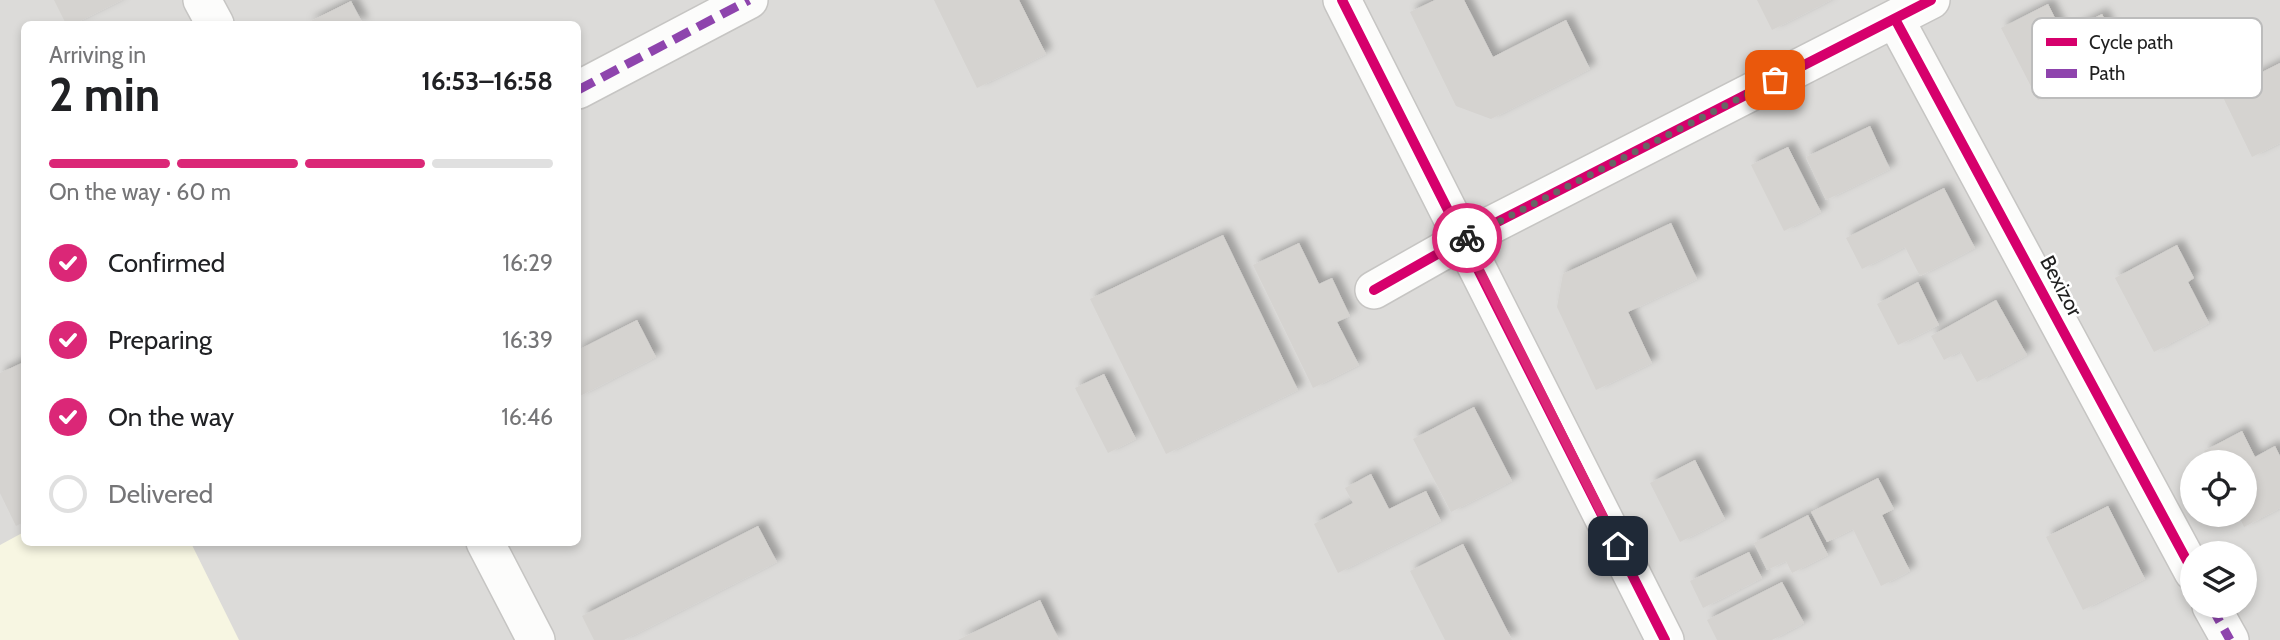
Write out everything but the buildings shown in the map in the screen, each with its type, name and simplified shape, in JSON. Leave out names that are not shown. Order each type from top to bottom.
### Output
[{"type":"street","points":[[202,0],[213,21]]},
{"type":"street","points":[[581,88],[749,0]]},
{"type":"street","points":[[1342,0],[1665,640]]},
{"type":"street","points":[[1374,290],[1464,239],[1931,0]]},
{"type":"street","name":"Bexizor","points":[[1895,19],[2180,548]]},
{"type":"street","points":[[487,546],[536,640]]},
{"type":"street","points":[[2218,618],[2230,640]]},
{"type":"shaded area","points":[[0,0],[2280,0],[2280,640],[0,640]]},
{"type":"shaded area","points":[[21,534],[21,546],[192,546],[239,640],[0,640],[0,545]]},
{"type":"marked path","points":[[581,88],[749,0]]},
{"type":"marked path","points":[[2218,618],[2230,640]]},
{"type":"cycle path","points":[[1342,0],[1665,640]]},
{"type":"cycle path","points":[[1374,290],[1464,239],[1931,0]]},
{"type":"cycle path","points":[[1895,19],[2180,548]]},
{"type":"way so far","points":[[1467,238],[1775,80]]},
{"type":"route","points":[[1467,238],[1464,239],[1618,546]]}]
